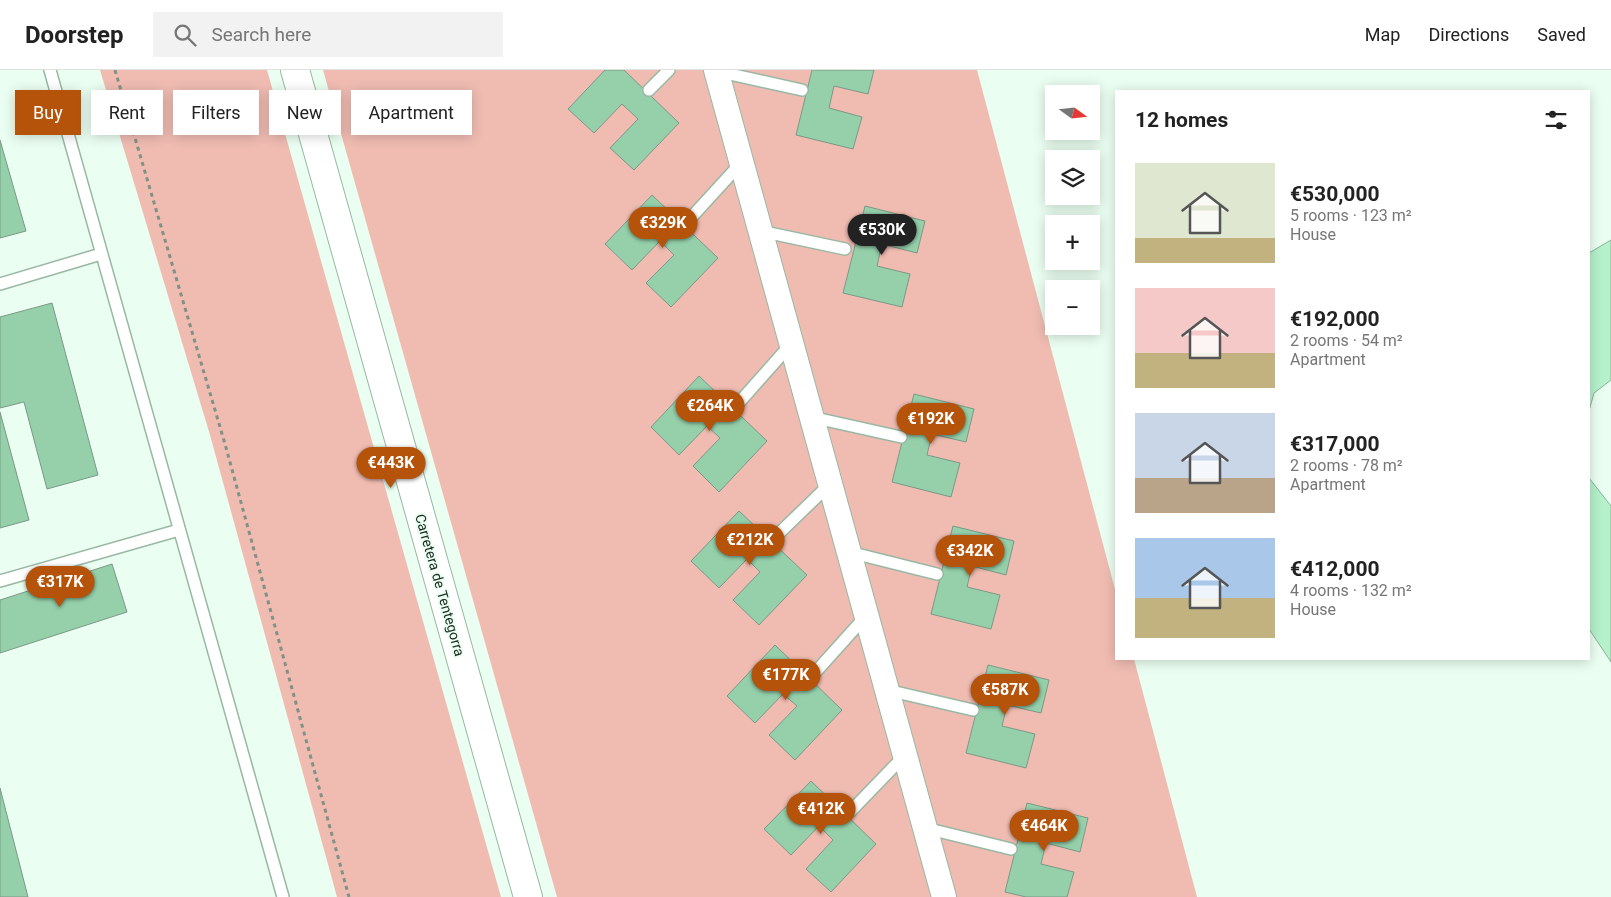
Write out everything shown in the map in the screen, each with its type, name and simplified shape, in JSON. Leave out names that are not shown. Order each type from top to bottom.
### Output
[{"type":"main road","name":"Carretera de Tentegorra","points":[[295,70],[528,897]]},
{"type":"street","points":[[716,70],[925,828],[940,895]]},
{"type":"lane","points":[[50,70],[283,897]]},
{"type":"lane","points":[[649,90],[669,70]]},
{"type":"lane","points":[[716,70],[802,90]]},
{"type":"lane","points":[[688,221],[741,163]]},
{"type":"lane","points":[[760,231],[845,249]]},
{"type":"lane","points":[[0,284],[101,254]]},
{"type":"lane","points":[[736,406],[791,344]]},
{"type":"lane","points":[[811,417],[901,437]]},
{"type":"lane","points":[[772,540],[830,484]]},
{"type":"lane","points":[[0,581],[179,530]]},
{"type":"lane","points":[[849,552],[937,574]]},
{"type":"lane","points":[[812,676],[866,616]]},
{"type":"lane","points":[[887,690],[973,710]]},
{"type":"lane","points":[[850,812],[905,755]]},
{"type":"lane","points":[[925,828],[1011,849]]},
{"type":"path","points":[[115,70],[228,454],[349,897]]},
{"type":"shaded area","points":[[100,70],[267,70],[273,90],[269,90],[269,135],[285,135],[501,897],[337,897],[210,435],[120,135],[163,135],[163,90],[106,90]]},
{"type":"shaded area","points":[[323,70],[977,70],[1045,326],[1045,335],[1047,335],[1115,589],[1115,660],[1134,660],[1197,897],[557,897],[341,134],[341,90],[329,90]]},
{"type":"shaded area","points":[[1611,240],[1611,380],[1594,393],[1590,407],[1590,252]]},
{"type":"shaded area","points":[[1590,479],[1611,506],[1611,662],[1590,630]]},
{"type":"building","points":[[605,70],[624,70],[679,123],[634,170],[610,148],[638,119],[622,104],[594,133],[568,109]]},
{"type":"building","points":[[812,70],[874,70],[868,94],[834,86],[829,108],[862,117],[853,149],[796,135]]},
{"type":"building","points":[[0,140],[26,231],[0,238]]},
{"type":"building","points":[[652,195],[718,258],[671,307],[646,283],[674,255],[660,241],[632,270],[605,244]]},
{"type":"building","points":[[865,206],[925,221],[917,253],[882,244],[877,266],[910,274],[902,307],[843,293]]},
{"type":"building","points":[[52,303],[98,475],[47,489],[24,402],[0,408],[0,317]]},
{"type":"building","points":[[699,376],[767,441],[719,492],[693,466],[720,438],[707,426],[679,455],[651,427]]},
{"type":"building","points":[[914,394],[974,409],[966,442],[932,434],[927,455],[960,463],[951,497],[892,482]]},
{"type":"building","points":[[0,412],[29,520],[0,528]]},
{"type":"building","points":[[739,511],[807,575],[759,625],[733,600],[760,572],[747,559],[719,588],[691,561]]},
{"type":"building","points":[[953,526],[1014,541],[1006,575],[972,566],[967,587],[1000,595],[991,629],[931,614]]},
{"type":"building","points":[[112,564],[127,612],[0,653],[0,600]]},
{"type":"building","points":[[775,645],[842,710],[795,760],[769,735],[797,706],[783,694],[755,723],[727,696]]},
{"type":"building","points":[[988,665],[1049,680],[1041,713],[1007,705],[1002,726],[1035,734],[1026,768],[966,753]]},
{"type":"building","points":[[811,781],[876,844],[831,892],[806,869],[833,840],[819,826],[791,855],[764,829]]},
{"type":"building","points":[[0,788],[28,897],[0,897]]},
{"type":"building","points":[[1027,803],[1088,818],[1080,852],[1046,843],[1041,864],[1074,872],[1067,897],[1026,897],[1005,892]]}]
